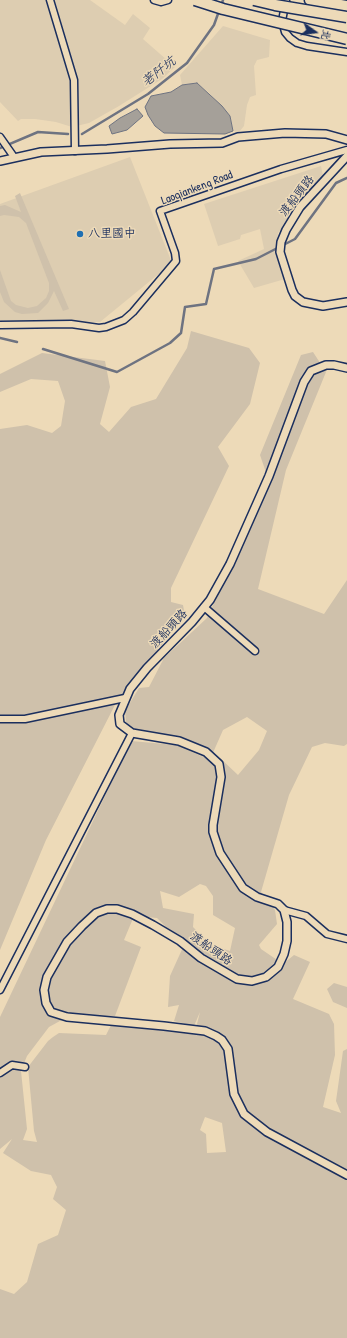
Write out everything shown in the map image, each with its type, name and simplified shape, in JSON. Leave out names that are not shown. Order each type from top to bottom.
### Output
[{"type":"highway","points":[[196,0],[222,9],[347,39]]},
{"type":"highway","points":[[254,0],[347,17]]},
{"type":"highway","points":[[310,0],[347,6]]},
{"type":"street","points":[[50,0],[74,80],[76,151]]},
{"type":"street","points":[[154,0],[161,2],[168,0]]},
{"type":"street","points":[[276,0],[286,1],[282,21],[284,32],[290,38],[297,43],[307,46],[347,52]]},
{"type":"street","points":[[0,161],[41,152],[170,144],[222,143],[238,137],[285,133],[326,134],[347,140]]},
{"type":"street","points":[[2,139],[14,157]]},
{"type":"street","name":"Laoqiankeng Road","points":[[0,325],[71,324],[99,328],[124,320],[133,312],[176,261],[175,253],[160,212],[281,169],[347,150]]},
{"type":"street","name":"渡船頭路","points":[[347,156],[300,206],[286,230],[281,242],[280,252],[292,290],[295,296],[303,302],[323,306],[347,302]]},
{"type":"street","name":"渡船頭路","points":[[132,733],[120,724],[119,715],[125,698],[130,689],[147,668],[192,622],[210,600],[236,551],[269,476],[304,382],[311,371],[322,366],[334,365],[347,368]]},
{"type":"street","points":[[204,607],[255,651]]},
{"type":"street","points":[[0,719],[25,719],[125,698]]},
{"type":"street","points":[[0,990],[132,733],[179,741],[206,752],[219,764],[221,777],[213,832],[220,853],[243,888],[257,897],[278,904],[284,910],[306,916],[327,934],[347,939]]},
{"type":"street","name":"渡船頭路","points":[[284,910],[287,922],[287,942],[284,954],[278,967],[266,977],[252,981],[237,979],[223,972],[201,958],[180,941],[132,914],[117,909],[107,909],[96,913],[67,942],[47,977],[44,990],[46,1003],[51,1012],[67,1017],[164,1026],[205,1032],[216,1036],[222,1040],[228,1049],[234,1094],[244,1114],[267,1132],[347,1175]]},
{"type":"street","points":[[0,1073],[12,1065],[25,1067]]},
{"type":"shaded area","points":[[0,0],[90,0],[125,25],[133,14],[150,28],[143,39],[175,67],[162,79],[89,123],[72,127],[56,122],[35,119],[21,119],[18,121],[0,102]]},
{"type":"shaded area","points":[[223,26],[270,40],[269,57],[257,60],[254,66],[256,95],[250,97],[247,105],[244,126],[239,132],[233,131],[230,116],[208,92],[197,83],[182,85],[180,75]]},
{"type":"shaded area","points":[[197,83],[222,106],[230,116],[233,131],[225,134],[164,133],[155,126],[145,107],[151,96],[171,92],[182,85]]},
{"type":"shaded area","points":[[137,109],[143,116],[127,130],[112,134],[109,126]]},
{"type":"shaded area","name":"八里國中","points":[[130,157],[172,263],[100,322],[0,322],[0,204]]},
{"type":"shaded area","points":[[321,166],[323,176],[278,233],[277,243],[285,279],[254,288],[238,261],[264,249],[260,229],[241,235],[240,239],[218,246],[204,204]]},
{"type":"shaded area","points":[[20,193],[69,309],[63,311],[54,291],[48,303],[38,313],[22,314],[15,312],[4,302],[0,292],[0,270],[11,301],[16,305],[28,308],[37,306],[46,298],[49,291],[49,283],[26,223],[19,217],[4,215],[0,216],[0,206],[5,205],[21,212],[15,196]]},
{"type":"shaded area","points":[[191,331],[249,348],[260,363],[250,404],[218,447],[229,466],[171,588],[171,602],[183,605],[185,616],[118,699],[46,840],[0,950],[0,429],[27,425],[52,433],[61,426],[65,401],[58,381],[31,379],[0,392],[0,374],[42,353],[105,361],[110,387],[100,424],[109,432],[131,407],[156,399],[187,348]]},
{"type":"shaded area","points":[[313,352],[326,372],[286,470],[258,589],[324,614],[347,580],[347,744],[344,746],[325,743],[312,747],[289,795],[261,892],[275,910],[277,924],[259,945],[261,949],[283,964],[294,955],[310,962],[293,999],[329,1014],[334,1024],[335,1055],[323,1107],[341,1113],[336,1101],[343,1051],[347,1049],[347,1338],[0,1338],[0,1289],[14,1294],[27,1282],[38,1244],[58,1235],[66,1210],[53,1199],[57,1187],[51,1175],[31,1171],[3,1153],[12,1139],[0,1149],[0,1017],[131,741],[176,745],[208,759],[220,758],[238,775],[259,750],[267,731],[247,717],[223,730],[212,755],[131,729],[126,722],[125,711],[139,688],[149,687],[164,658],[207,618],[270,484],[260,455],[301,355]],"holes":[[[200,884],[206,886],[213,896],[213,915],[235,928],[230,951],[211,945],[193,927],[194,914],[163,908],[160,891],[179,897]],[[134,916],[157,918],[184,945],[170,976],[168,1007],[179,1005],[174,1021],[194,1026],[200,1012],[195,1032],[111,1025],[106,1035],[59,1033],[48,1041],[28,1067],[34,1131],[37,1142],[23,1140],[27,1129],[21,1071],[27,1056],[49,1027],[69,1016],[115,1016],[141,947],[124,940]],[[205,1117],[222,1123],[226,1152],[207,1153],[206,1134],[200,1130]]]},
{"type":"shaded area","points":[[334,983],[347,987],[347,1008],[333,1002],[327,989]]},
{"type":"waterway","name":"荖阡坑","points":[[221,6],[223,0]]},
{"type":"waterway","name":"荖阡坑","points":[[82,134],[148,94],[187,63],[214,25],[219,11]]},
{"type":"waterway","name":"荖阡坑","points":[[0,148],[38,132],[68,134]]},
{"type":"waterway","points":[[43,349],[117,372],[170,343],[181,333],[185,307],[206,304],[214,269],[256,259],[295,239],[336,183],[347,178]]},
{"type":"waterway","points":[[0,338],[17,342]]},
{"type":"place","name":"八里國中","points":[[80,234]]}]
